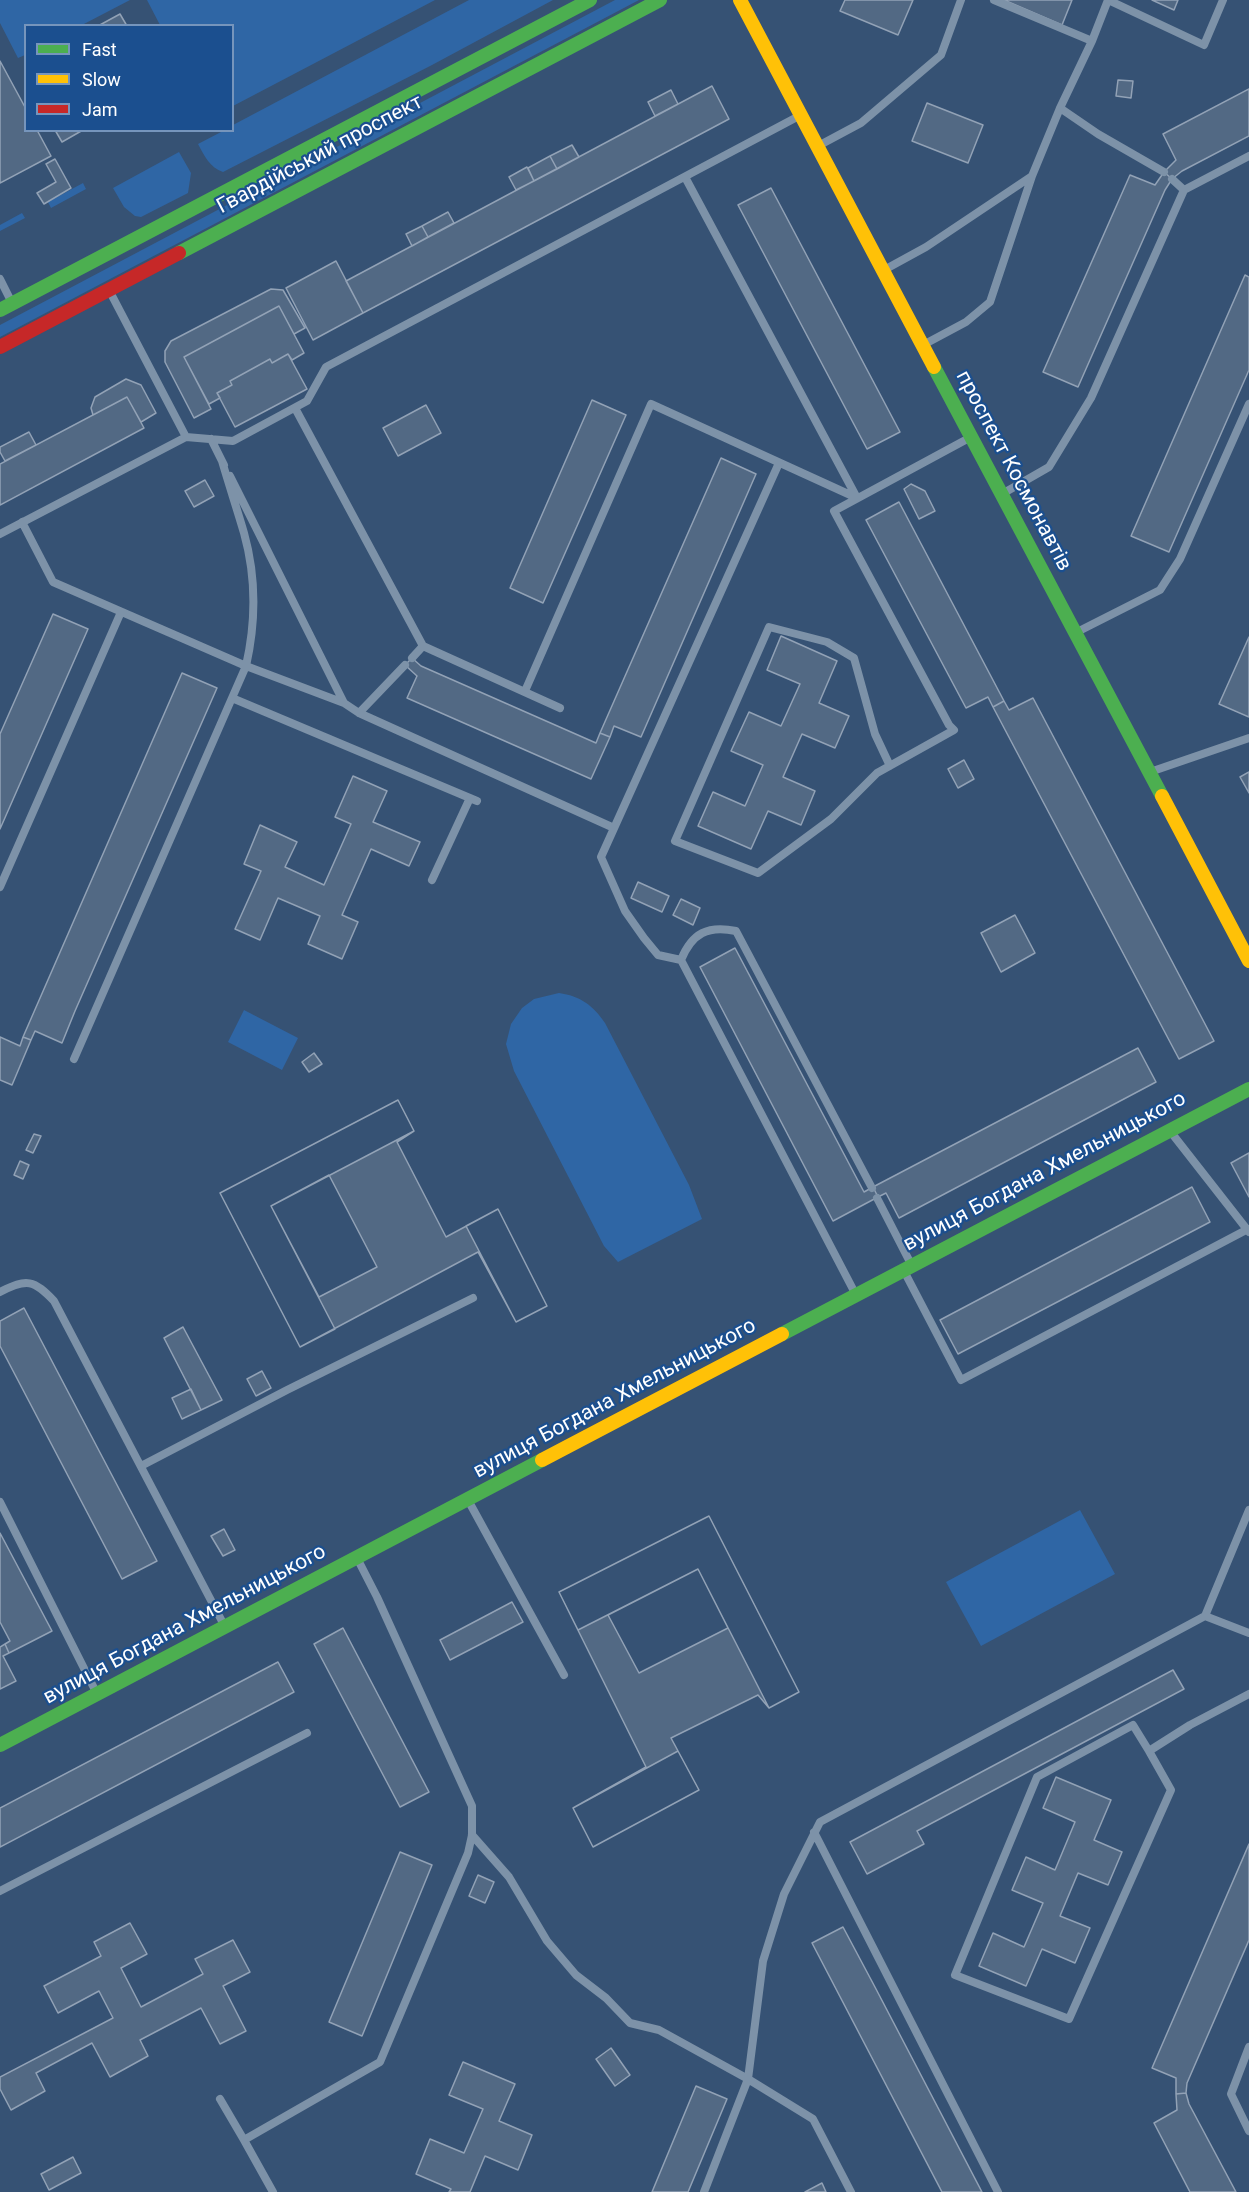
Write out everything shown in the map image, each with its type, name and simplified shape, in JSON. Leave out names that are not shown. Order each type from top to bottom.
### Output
[{"type":"main road","name":"Гвардійський проспект","points":[[6,306],[590,0]]},
{"type":"main road","name":"Гвардійський проспект","points":[[0,346],[660,0]]},
{"type":"main road","name":"проспект Космонавтів","points":[[740,0],[1249,962]]},
{"type":"main road","name":"вулиця Богдана Хмельницького","points":[[0,1745],[1249,1089]]},
{"type":"lane","points":[[818,146],[861,123],[941,55],[961,0]]},
{"type":"lane","points":[[994,0],[1092,41]]},
{"type":"lane","points":[[923,345],[966,322],[990,302],[1032,176],[1108,0],[1203,45],[1223,0]]},
{"type":"lane","points":[[1060,108],[1098,134],[1164,172]]},
{"type":"lane","points":[[0,534],[186,437],[233,441],[307,401],[326,367],[801,115]]},
{"type":"lane","points":[[1002,494],[1048,467],[1091,398],[1184,190],[1249,156]]},
{"type":"lane","points":[[884,270],[926,247],[1032,176]]},
{"type":"lane","points":[[685,177],[857,498]]},
{"type":"lane","points":[[1172,179],[1184,190]]},
{"type":"lane","points":[[0,279],[6,306]]},
{"type":"lane","points":[[109,289],[186,437]]},
{"type":"lane","points":[[525,691],[651,404],[857,498]]},
{"type":"lane","points":[[1075,633],[1160,590],[1180,559],[1249,404]]},
{"type":"lane","points":[[295,408],[423,646],[560,708]]},
{"type":"lane","points":[[890,766],[875,734],[854,658],[827,642],[769,627],[675,841],[758,873],[831,819],[877,773],[890,766],[954,730],[949,725],[834,511],[972,437]]},
{"type":"lane","points":[[211,439],[344,703]]},
{"type":"lane","points":[[74,1059],[246,666],[253,636],[254,590],[244,533],[222,461]]},
{"type":"lane","points":[[681,960],[658,955],[625,911],[600,857],[779,463]]},
{"type":"lane","points":[[22,522],[53,582],[246,666],[344,703],[359,713],[614,828]]},
{"type":"lane","points":[[0,887],[121,612]]},
{"type":"lane","points":[[412,658],[423,646]]},
{"type":"lane","points":[[359,713],[405,665]]},
{"type":"lane","points":[[232,698],[473,799],[432,880]]},
{"type":"lane","points":[[1149,772],[1249,738]]},
{"type":"lane","points":[[857,1295],[681,960],[686,947],[696,936],[709,930],[723,928],[736,931],[872,1188]]},
{"type":"lane","points":[[877,1198],[961,1380],[1248,1230],[1169,1131]]},
{"type":"lane","points":[[0,1292],[18,1282],[39,1285],[54,1301],[225,1627]]},
{"type":"lane","points":[[141,1466],[472,1298]]},
{"type":"lane","points":[[468,1499],[564,1676]]},
{"type":"lane","points":[[0,1502],[97,1694]]},
{"type":"lane","points":[[704,2192],[748,2079],[763,1961],[784,1894],[820,1822],[1205,1616],[1249,1510]]},
{"type":"lane","points":[[244,2140],[380,2062],[468,1853],[472,1835],[472,1806],[357,1558]]},
{"type":"lane","points":[[1205,1616],[1249,1633]]},
{"type":"lane","points":[[1149,1751],[1190,1725],[1249,1694]]},
{"type":"lane","points":[[1133,1725],[1149,1751],[1172,1790],[1069,2019],[955,1975],[1037,1777],[1133,1725]]},
{"type":"lane","points":[[0,1891],[307,1733]]},
{"type":"lane","points":[[814,1832],[998,2192]]},
{"type":"lane","points":[[472,1835],[509,1876],[547,1941],[576,1975],[606,1998],[630,2023],[660,2030],[748,2079],[813,2119],[851,2192]]},
{"type":"lane","points":[[1249,2047],[1230,2094],[1249,2131]]},
{"type":"lane","points":[[220,2099],[273,2192]]},
{"type":"shaded area","points":[[0,0],[130,0],[84,24],[24,24],[24,55],[18,58],[0,23]]},
{"type":"shaded area","points":[[147,0],[435,0],[234,105],[234,24],[159,24]]},
{"type":"shaded area","points":[[469,0],[553,0],[223,172],[211,164],[198,144],[221,132],[234,132],[234,124]]},
{"type":"shaded area","points":[[615,0],[639,0],[0,337],[0,325]]},
{"type":"shaded area","points":[[179,152],[191,173],[188,193],[141,217],[135,216],[124,207],[113,188]]},
{"type":"shaded area","points":[[83,183],[86,189],[51,208],[48,202]]},
{"type":"shaded area","points":[[22,213],[25,218],[0,231],[0,225]]},
{"type":"shaded area","points":[[559,993],[585,1002],[605,1023],[689,1185],[702,1219],[618,1262],[604,1246],[514,1071],[506,1044],[511,1024],[522,1008],[534,999]]},
{"type":"shaded area","points":[[244,1010],[298,1038],[282,1070],[228,1042]]},
{"type":"shaded area","points":[[1080,1510],[1115,1574],[981,1646],[946,1582]]},
{"type":"building","points":[[845,0],[913,0],[898,35],[840,11]]},
{"type":"building","points":[[1004,0],[1072,0],[1062,25]]},
{"type":"building","points":[[1152,0],[1178,0],[1174,10]]},
{"type":"building","points":[[120,14],[126,24],[102,24]]},
{"type":"building","points":[[0,61],[24,105],[24,132],[38,132],[51,156],[0,183]]},
{"type":"building","points":[[1118,80],[1133,81],[1131,98],[1116,96]]},
{"type":"building","points":[[712,86],[729,119],[363,313],[346,281]]},
{"type":"building","points":[[1249,89],[1249,136],[1182,171],[1172,179],[1164,172],[1176,160],[1163,134]]},
{"type":"building","points":[[671,90],[678,104],[655,116],[648,102]]},
{"type":"building","points":[[927,103],[983,125],[968,163],[912,141]]},
{"type":"building","points":[[56,132],[80,132],[62,142]]},
{"type":"building","points":[[572,145],[579,157],[557,169],[550,156]]},
{"type":"building","points":[[550,156],[557,169],[534,181],[528,168]]},
{"type":"building","points":[[55,159],[71,188],[44,204],[37,193],[56,182],[46,164]]},
{"type":"building","points":[[527,167],[534,181],[516,190],[509,177]]},
{"type":"building","points":[[1164,172],[1172,179],[1165,190],[1078,387],[1043,372],[1130,175],[1155,185]]},
{"type":"building","points":[[771,188],[900,432],[867,449],[738,205]]},
{"type":"building","points":[[448,212],[454,223],[428,237],[422,226]]},
{"type":"building","points":[[422,226],[428,237],[412,246],[406,234]]},
{"type":"building","points":[[336,261],[363,313],[313,340],[286,288]]},
{"type":"building","points":[[1245,275],[1249,277],[1249,370],[1169,552],[1131,536]]},
{"type":"building","points":[[271,289],[283,290],[305,328],[294,334],[279,306],[184,357],[211,409],[194,418],[165,362],[165,351],[171,341]]},
{"type":"building","points":[[279,306],[304,353],[292,360],[288,354],[272,363],[270,359],[230,381],[232,385],[217,393],[220,398],[209,404],[184,357]]},
{"type":"building","points":[[288,354],[307,389],[235,427],[217,393],[232,385],[230,381],[270,359],[272,363]]},
{"type":"building","points":[[126,379],[141,385],[156,413],[141,422],[127,397],[93,415],[91,408],[95,397]]},
{"type":"building","points":[[127,397],[144,428],[0,505],[0,464]]},
{"type":"building","points":[[592,400],[626,415],[543,603],[510,588]]},
{"type":"building","points":[[426,405],[441,433],[398,456],[383,428]]},
{"type":"building","points":[[29,432],[36,445],[5,461],[0,447]]},
{"type":"building","points":[[721,458],[756,474],[641,737],[614,726],[610,737],[600,733]]},
{"type":"building","points":[[205,480],[214,496],[194,507],[185,491]]},
{"type":"building","points":[[911,484],[925,491],[935,511],[919,519],[904,489]]},
{"type":"building","points":[[899,502],[1004,701],[993,707],[988,697],[966,708],[866,520]]},
{"type":"building","points":[[53,614],[88,629],[0,829],[0,734]]},
{"type":"building","points":[[781,636],[837,661],[819,703],[849,716],[835,748],[802,734],[783,777],[815,791],[801,825],[768,811],[751,849],[698,826],[713,792],[745,806],[763,765],[731,751],[749,712],[781,726],[800,684],[767,670]]},
{"type":"building","points":[[1249,637],[1249,717],[1219,704]]},
{"type":"building","points":[[412,658],[421,666],[596,743],[600,733],[610,737],[591,779],[407,698],[417,676],[405,665]]},
{"type":"building","points":[[182,673],[217,688],[62,1043],[35,1031],[31,1040],[23,1037]]},
{"type":"building","points":[[1033,698],[1214,1041],[1179,1059],[993,707],[1004,701],[1009,710]]},
{"type":"building","points":[[964,760],[974,779],[958,788],[948,769]]},
{"type":"building","points":[[1249,772],[1249,793],[1240,777]]},
{"type":"building","points":[[353,776],[387,791],[373,822],[420,842],[409,866],[371,849],[342,915],[358,922],[342,959],[308,944],[320,916],[278,898],[260,940],[235,929],[261,871],[244,864],[260,825],[297,842],[285,867],[324,885],[351,824],[335,817]]},
{"type":"building","points":[[638,882],[669,896],[662,912],[631,898]]},
{"type":"building","points":[[681,899],[700,908],[693,925],[673,915]]},
{"type":"building","points":[[1015,915],[1035,953],[1001,972],[981,933]]},
{"type":"building","points":[[735,948],[864,1192],[873,1187],[878,1197],[833,1221],[700,967]]},
{"type":"building","points":[[0,1037],[20,1046],[23,1037],[31,1040],[12,1085],[0,1080]]},
{"type":"building","points":[[1138,1048],[1156,1082],[899,1218],[886,1193],[878,1197],[873,1187]]},
{"type":"building","points":[[314,1053],[322,1064],[309,1072],[302,1062]]},
{"type":"building","points":[[398,1100],[414,1131],[397,1142],[446,1237],[498,1209],[547,1306],[516,1322],[478,1252],[300,1347],[220,1193]],"holes":[[[329,1175],[377,1267],[319,1297],[271,1206]]]},
{"type":"building","points":[[398,1100],[414,1131],[271,1206],[335,1329],[300,1347],[220,1193]]},
{"type":"building","points":[[34,1134],[41,1136],[33,1153],[26,1150]]},
{"type":"building","points":[[1249,1153],[1249,1197],[1231,1163]]},
{"type":"building","points":[[20,1161],[29,1165],[23,1179],[14,1175]]},
{"type":"building","points":[[1192,1187],[1210,1222],[958,1354],[940,1320]]},
{"type":"building","points":[[498,1209],[547,1306],[516,1322],[466,1226]]},
{"type":"building","points":[[24,1308],[157,1561],[122,1579],[0,1346],[0,1321]]},
{"type":"building","points":[[183,1327],[222,1400],[201,1410],[164,1338]]},
{"type":"building","points":[[262,1371],[271,1388],[256,1396],[247,1379]]},
{"type":"building","points":[[191,1389],[201,1410],[182,1419],[172,1398]]},
{"type":"building","points":[[709,1516],[799,1692],[769,1708],[758,1695],[671,1738],[699,1790],[593,1847],[573,1808],[646,1767],[559,1592]],"holes":[[[698,1569],[728,1628],[639,1673],[608,1615]]]},
{"type":"building","points":[[709,1516],[799,1692],[769,1708],[698,1569],[578,1630],[559,1592]]},
{"type":"building","points":[[224,1529],[235,1550],[223,1556],[211,1536]]},
{"type":"building","points":[[0,1533],[52,1631],[9,1653],[5,1644],[10,1641],[0,1622]]},
{"type":"building","points":[[512,1602],[523,1622],[450,1660],[440,1640]]},
{"type":"building","points":[[343,1628],[429,1792],[400,1807],[314,1644]]},
{"type":"building","points":[[5,1644],[9,1653],[3,1656],[16,1681],[0,1689],[0,1647]]},
{"type":"building","points":[[278,1662],[294,1692],[0,1847],[0,1808]]},
{"type":"building","points":[[1173,1670],[1184,1689],[917,1831],[924,1844],[867,1874],[850,1842]]},
{"type":"building","points":[[678,1751],[699,1790],[593,1847],[573,1808]]},
{"type":"building","points":[[1056,1777],[1111,1800],[1094,1840],[1122,1852],[1108,1885],[1078,1873],[1060,1916],[1090,1928],[1075,1963],[1042,1949],[1026,1986],[979,1966],[993,1933],[1024,1947],[1043,1903],[1012,1890],[1026,1857],[1055,1870],[1075,1822],[1043,1808]]},
{"type":"building","points":[[1249,1844],[1249,1940],[1187,2083],[1186,2093],[1176,2094],[1176,2078],[1152,2068]]},
{"type":"building","points":[[400,1852],[432,1865],[362,2036],[329,2022]]},
{"type":"building","points":[[478,1875],[494,1882],[485,1903],[469,1896]]},
{"type":"building","points":[[130,1923],[147,1954],[121,1968],[141,2007],[203,1974],[195,1959],[233,1940],[250,1972],[223,1986],[246,2031],[220,2044],[201,2008],[140,2040],[148,2056],[110,2077],[92,2043],[36,2073],[45,2091],[11,2110],[0,2089],[0,2077],[113,2018],[99,1991],[58,2013],[44,1986],[101,1956],[94,1942]]},
{"type":"building","points":[[843,1927],[982,2192],[942,2192],[812,1943]]},
{"type":"building","points":[[611,2048],[630,2075],[615,2086],[596,2059]]},
{"type":"building","points":[[463,2062],[515,2084],[499,2121],[532,2135],[518,2170],[485,2156],[470,2192],[449,2192],[451,2189],[416,2174],[430,2139],[464,2153],[483,2109],[449,2095]]},
{"type":"building","points":[[696,2086],[727,2099],[688,2192],[652,2192]]},
{"type":"building","points":[[1186,2093],[1189,2104],[1236,2192],[1190,2192],[1154,2123],[1177,2110],[1176,2094]]},
{"type":"building","points":[[73,2157],[81,2173],[49,2190],[41,2174]]},
{"type":"building","points":[[822,2183],[826,2192],[805,2192]]},
{"type":"traffic: fast","points":[[0,310],[590,0]]},
{"type":"traffic: fast","points":[[179,253],[660,0]]},
{"type":"traffic: fast","points":[[934,367],[1162,796]]},
{"type":"traffic: fast","points":[[782,1334],[1249,1089]]},
{"type":"traffic: fast","points":[[0,1745],[542,1460]]},
{"type":"traffic: slow","points":[[740,0],[934,367]]},
{"type":"traffic: slow","points":[[1162,796],[1249,961]]},
{"type":"traffic: slow","points":[[542,1460],[782,1334]]},
{"type":"traffic: jam","points":[[0,347],[179,253]]}]
